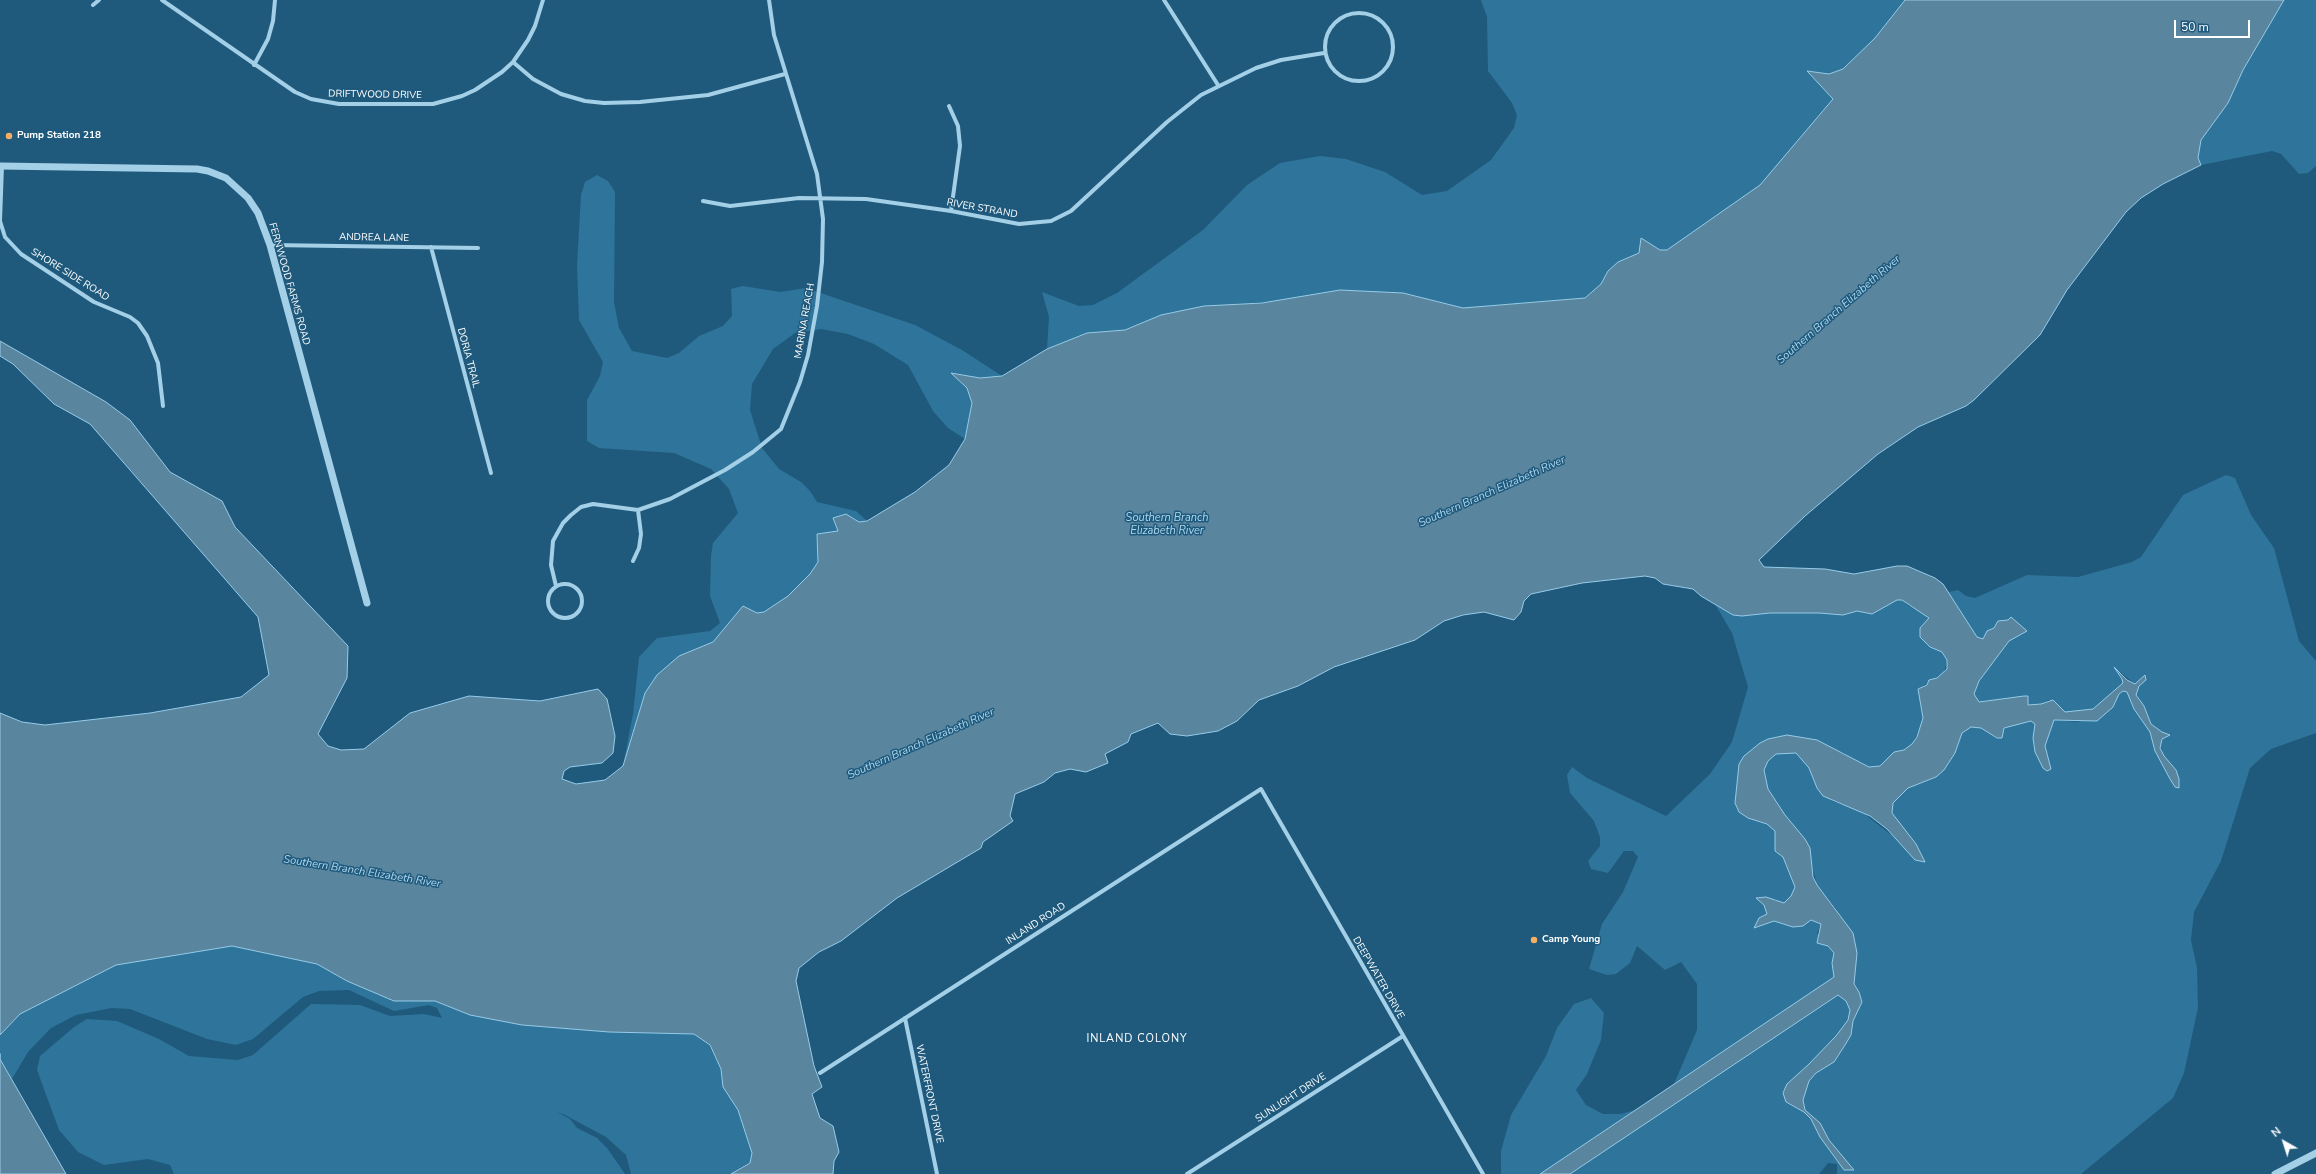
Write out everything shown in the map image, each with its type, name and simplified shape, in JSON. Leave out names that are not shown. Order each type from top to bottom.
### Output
[{"type":"street","points":[[93,5],[98,0]]},
{"type":"street","name":"DRIFTWOOD DRIVE","points":[[162,0],[295,92],[311,99],[338,104],[433,104],[462,96],[489,82],[513,62],[528,40],[538,19],[543,0]]},
{"type":"street","points":[[254,65],[268,39],[273,21],[275,0]]},
{"type":"street","name":"MARINA REACH","points":[[556,586],[551,565],[553,542],[562,523],[571,515],[581,507],[593,504],[638,510],[670,499],[701,484],[753,452],[781,429],[798,389],[808,356],[822,262],[824,230],[817,174],[774,35],[769,0]]},
{"type":"street","points":[[1164,0],[1218,85]]},
{"type":"street","points":[[1362,12],[1379,19],[1386,25],[1393,42],[1391,60],[1387,68],[1381,74],[1364,82],[1346,80],[1338,75],[1332,70],[1324,53],[1324,44],[1330,27],[1344,16],[1353,13],[1362,12]]},
{"type":"street","name":"RIVER STRAND","points":[[704,201],[730,206],[820,197],[891,202],[951,211],[1019,224],[1036,224],[1057,218],[1071,211],[1190,102],[1218,85],[1256,68],[1281,60],[1324,53]]},
{"type":"street","points":[[513,62],[533,79],[561,94],[585,101],[604,103],[647,102],[708,95],[785,74]]},
{"type":"street","points":[[949,106],[958,126],[960,146],[951,211]]},
{"type":"street","name":"FERNWOOD FARMS ROAD","points":[[1,166],[162,168],[208,171],[226,178],[248,198],[258,213],[270,245],[367,603]]},
{"type":"street","name":"SHORE SIDE ROAD","points":[[1,166],[0,221],[5,237],[21,254],[94,302],[130,317],[138,323],[147,336],[156,357],[163,406]]},
{"type":"street","name":"ANDREA LANE","points":[[270,245],[478,248]]},
{"type":"street","name":"DORIA TRAIL","points":[[431,247],[491,473]]},
{"type":"street","points":[[633,561],[639,548],[641,534],[638,510]]},
{"type":"street","points":[[567,584],[577,588],[580,592],[582,603],[578,613],[573,616],[562,618],[552,612],[548,601],[549,595],[556,586],[567,584]]},
{"type":"street","name":"INLAND ROAD","points":[[820,1073],[1261,789]]},
{"type":"street","name":"DEEPWATER DRIVE","points":[[1261,789],[1483,1174]]},
{"type":"street","name":"WATERFRONT DRIVE","points":[[905,1018],[937,1174]]},
{"type":"street","name":"SUNLIGHT DRIVE","points":[[1187,1174],[1403,1036]]},
{"type":"street","points":[[2280,1173],[2316,1153]]},
{"type":"shaded area","points":[[1481,0],[1905,0],[1875,38],[1843,69],[1829,74],[1808,72],[1833,99],[1760,185],[1667,250],[1639,253],[1618,262],[1608,271],[1601,284],[1585,298],[1463,308],[1403,293],[1204,306],[1161,315],[1125,330],[1087,333],[1047,349],[1049,317],[1042,292],[1079,306],[1093,305],[1117,293],[1203,230],[1247,185],[1280,163],[1320,156],[1346,159],[1385,172],[1422,195],[1447,191],[1491,160],[1514,128],[1517,115],[1512,103],[1488,71],[1487,17]]},
{"type":"shaded area","points":[[2284,0],[2316,0],[2316,166],[2308,173],[2299,174],[2281,154],[2272,151],[2201,165],[2198,158],[2201,140],[2228,103],[2243,70]]},
{"type":"shaded area","points":[[597,175],[608,181],[615,192],[614,302],[619,328],[632,351],[667,358],[679,353],[699,336],[723,326],[732,316],[731,289],[743,286],[780,292],[806,288],[915,325],[962,350],[1002,376],[980,378],[952,373],[967,388],[972,403],[965,439],[948,428],[933,411],[908,365],[874,344],[848,334],[821,329],[795,333],[773,349],[752,384],[750,410],[762,448],[779,469],[801,482],[810,491],[817,502],[856,511],[867,521],[859,522],[846,514],[833,518],[838,532],[817,535],[818,562],[810,574],[788,596],[764,612],[757,613],[743,606],[713,642],[679,656],[645,693],[623,766],[633,714],[639,657],[657,638],[710,631],[720,623],[710,596],[711,556],[713,543],[738,513],[729,489],[711,469],[674,453],[599,448],[587,441],[587,400],[600,376],[603,362],[579,320],[577,265],[581,195],[585,182]]},
{"type":"shaded area","points":[[2226,475],[2235,478],[2251,515],[2274,548],[2299,641],[2316,661],[2316,733],[2271,749],[2250,768],[2221,861],[2194,912],[2191,940],[2197,968],[2198,1008],[2184,1073],[2173,1098],[2081,1174],[1837,1174],[1837,1164],[1828,1163],[1819,1174],[1570,1174],[1838,995],[1846,1001],[1850,1010],[1848,1020],[1836,1036],[1787,1084],[1783,1093],[1786,1103],[1804,1112],[1811,1119],[1826,1145],[1854,1170],[1829,1140],[1820,1123],[1805,1110],[1803,1100],[1809,1081],[1816,1073],[1834,1062],[1851,1035],[1853,1021],[1862,1002],[1859,992],[1854,984],[1857,953],[1836,909],[1817,885],[1805,839],[1785,815],[1768,789],[1764,769],[1768,761],[1776,754],[1796,753],[1809,768],[1817,788],[1832,801],[1861,811],[1894,837],[1916,844],[1892,813],[1893,803],[1908,788],[1936,777],[1962,732],[1971,727],[1981,728],[1996,738],[2002,738],[2004,728],[2031,721],[2035,724],[2033,738],[2035,752],[2043,768],[2051,769],[2045,746],[2054,720],[2078,722],[2116,703],[2116,698],[2123,691],[2128,692],[2134,709],[2150,732],[2155,751],[2170,779],[2176,770],[2163,756],[2160,743],[2162,739],[2170,735],[2162,732],[2151,724],[2144,706],[2136,695],[2139,686],[2146,680],[2135,684],[2115,668],[2123,683],[2093,709],[2065,712],[2049,700],[2041,704],[2028,705],[2019,698],[2015,697],[1978,702],[1974,694],[1979,681],[2009,641],[2027,631],[2008,620],[1998,621],[1994,628],[1987,631],[1983,639],[1977,637],[1953,602],[1949,592],[1958,590],[1966,596],[1975,598],[2027,575],[2078,577],[2132,562],[2141,557],[2183,495]]},
{"type":"shaded area","points":[[1897,600],[1902,600],[1909,606],[1926,614],[1929,618],[1920,628],[1930,647],[1942,652],[1947,660],[1944,673],[1918,689],[1923,718],[1921,728],[1912,744],[1904,750],[1894,752],[1880,766],[1869,767],[1861,762],[1851,759],[1844,753],[1787,735],[1768,739],[1735,803],[1739,812],[1748,818],[1767,824],[1775,831],[1775,851],[1783,857],[1795,887],[1791,896],[1784,904],[1775,899],[1757,899],[1764,905],[1767,914],[1755,927],[1774,921],[1793,927],[1803,926],[1811,920],[1821,924],[1817,933],[1834,954],[1832,963],[1834,977],[1674,1084],[1697,1030],[1697,984],[1681,962],[1665,970],[1637,946],[1630,963],[1616,974],[1607,975],[1589,969],[1602,924],[1623,892],[1638,857],[1633,851],[1624,851],[1608,873],[1591,869],[1588,861],[1600,846],[1600,837],[1594,821],[1570,793],[1567,775],[1572,767],[1587,778],[1666,816],[1710,774],[1732,742],[1748,687],[1732,633],[1715,604],[1733,615],[1742,616],[1770,613],[1819,613],[1843,615],[1857,611],[1872,614]]},
{"type":"shaded area","points":[[232,946],[317,964],[347,981],[394,1001],[435,1001],[470,1015],[522,1025],[609,1032],[694,1034],[709,1045],[721,1069],[723,1087],[738,1110],[744,1127],[752,1153],[750,1162],[731,1174],[631,1174],[626,1155],[606,1137],[557,1112],[570,1119],[577,1128],[597,1138],[607,1148],[625,1174],[174,1174],[170,1165],[148,1159],[104,1165],[78,1152],[59,1130],[37,1070],[40,1056],[74,1027],[87,1019],[117,1021],[159,1039],[189,1056],[238,1060],[253,1055],[311,1004],[360,1005],[390,1016],[424,1014],[442,1018],[437,1008],[429,1005],[394,1011],[349,990],[319,991],[303,997],[253,1039],[236,1045],[207,1039],[130,1009],[111,1008],[76,1015],[51,1028],[28,1052],[12,1079],[0,1058],[0,1035],[20,1014],[116,965]]},
{"type":"shaded area","points":[[1591,998],[1604,1013],[1601,1040],[1587,1074],[1576,1090],[1586,1105],[1603,1114],[1621,1114],[1635,1110],[1540,1174],[1501,1174],[1501,1151],[1511,1115],[1546,1056],[1557,1028],[1574,1004]]},
{"type":"water","name":"Southern Branch Elizabeth River","points":[[1905,0],[2284,0],[2243,70],[2228,103],[2201,140],[2198,158],[2201,165],[2163,184],[2141,198],[2126,212],[2067,290],[2040,335],[1974,400],[1966,406],[1918,427],[1878,454],[1805,516],[1759,560],[1764,567],[1825,569],[1854,574],[1897,566],[1907,566],[1935,578],[1943,584],[1977,637],[1983,639],[1987,631],[1994,628],[1998,621],[2008,620],[2011,617],[2027,631],[2009,641],[1979,681],[1974,694],[1979,702],[2028,696],[2028,705],[2041,704],[2053,700],[2065,712],[2093,709],[2123,683],[2114,667],[2127,680],[2135,684],[2145,675],[2146,680],[2139,686],[2136,695],[2144,706],[2151,724],[2162,732],[2170,735],[2162,739],[2160,748],[2164,756],[2176,770],[2179,779],[2179,788],[2175,787],[2170,779],[2155,751],[2150,732],[2134,709],[2127,692],[2123,691],[2119,694],[2113,707],[2097,721],[2054,720],[2045,746],[2051,769],[2047,771],[2043,768],[2035,752],[2033,738],[2035,724],[2031,721],[2004,728],[2002,738],[1997,738],[1981,728],[1971,727],[1962,733],[1955,753],[1944,770],[1936,777],[1908,788],[1893,803],[1892,813],[1916,844],[1925,862],[1915,860],[1887,829],[1870,816],[1823,796],[1817,788],[1809,768],[1796,753],[1776,754],[1768,761],[1764,770],[1768,789],[1785,815],[1805,839],[1810,848],[1813,877],[1817,885],[1853,933],[1857,953],[1854,984],[1859,992],[1862,1002],[1853,1021],[1851,1035],[1845,1045],[1834,1062],[1816,1073],[1809,1081],[1803,1100],[1805,1110],[1820,1123],[1829,1140],[1854,1170],[1844,1170],[1820,1137],[1811,1119],[1804,1112],[1786,1102],[1783,1093],[1787,1084],[1836,1036],[1848,1020],[1850,1010],[1846,1001],[1838,995],[1570,1174],[1540,1174],[1834,977],[1832,963],[1834,953],[1828,946],[1817,943],[1821,924],[1811,920],[1803,926],[1793,927],[1774,921],[1754,928],[1759,918],[1767,914],[1764,905],[1756,898],[1766,897],[1784,903],[1791,896],[1795,887],[1783,857],[1775,851],[1775,831],[1767,824],[1748,818],[1739,812],[1735,803],[1739,764],[1744,756],[1760,743],[1768,739],[1787,735],[1817,740],[1869,767],[1880,766],[1894,752],[1904,750],[1912,744],[1917,737],[1923,718],[1918,689],[1927,685],[1929,680],[1937,678],[1947,669],[1947,660],[1942,652],[1930,647],[1920,637],[1920,628],[1929,618],[1902,600],[1897,600],[1872,614],[1857,611],[1843,615],[1819,613],[1770,613],[1742,616],[1733,615],[1701,596],[1693,589],[1663,584],[1655,578],[1645,576],[1582,583],[1531,594],[1524,601],[1521,612],[1514,620],[1484,612],[1463,615],[1444,621],[1415,640],[1334,667],[1298,686],[1259,700],[1237,721],[1218,731],[1187,736],[1170,734],[1158,723],[1131,734],[1128,742],[1105,754],[1108,763],[1086,772],[1070,769],[1055,773],[1044,782],[1015,794],[1010,816],[1013,821],[983,842],[981,848],[897,898],[841,941],[819,952],[799,968],[796,981],[814,1066],[822,1087],[812,1094],[820,1118],[833,1126],[839,1152],[834,1161],[833,1174],[731,1174],[750,1163],[752,1153],[738,1110],[723,1087],[721,1069],[710,1045],[694,1034],[609,1032],[522,1025],[470,1015],[435,1001],[394,1001],[347,981],[317,964],[232,946],[116,965],[20,1014],[0,1035],[0,713],[22,722],[45,725],[150,713],[241,697],[269,675],[258,617],[90,424],[54,404],[13,364],[0,356],[0,341],[106,402],[130,420],[170,472],[222,501],[235,527],[348,646],[347,678],[318,734],[328,746],[341,750],[364,749],[410,713],[469,696],[540,701],[598,689],[607,699],[615,736],[613,753],[602,763],[570,767],[564,771],[562,779],[576,784],[605,780],[623,766],[645,693],[657,675],[679,656],[713,642],[743,606],[757,613],[764,612],[788,596],[810,574],[818,562],[817,534],[838,531],[833,518],[846,514],[859,522],[867,521],[915,492],[949,465],[965,439],[972,403],[967,388],[951,373],[980,378],[1002,376],[1047,349],[1087,333],[1125,330],[1161,315],[1204,306],[1262,303],[1340,290],[1403,293],[1463,308],[1585,298],[1601,284],[1608,271],[1618,262],[1639,253],[1641,238],[1660,250],[1667,250],[1760,185],[1833,99],[1807,71],[1829,74],[1843,69],[1875,38]]},
{"type":"water","points":[[0,1059],[66,1174],[0,1174]]},
{"type":"place","name":"Pump Station 218","points":[[9,136]]},
{"type":"place","name":"Camp Young","points":[[1534,940]]},
{"type":"district","name":"INLAND COLONY","points":[[1137,1039]]}]
